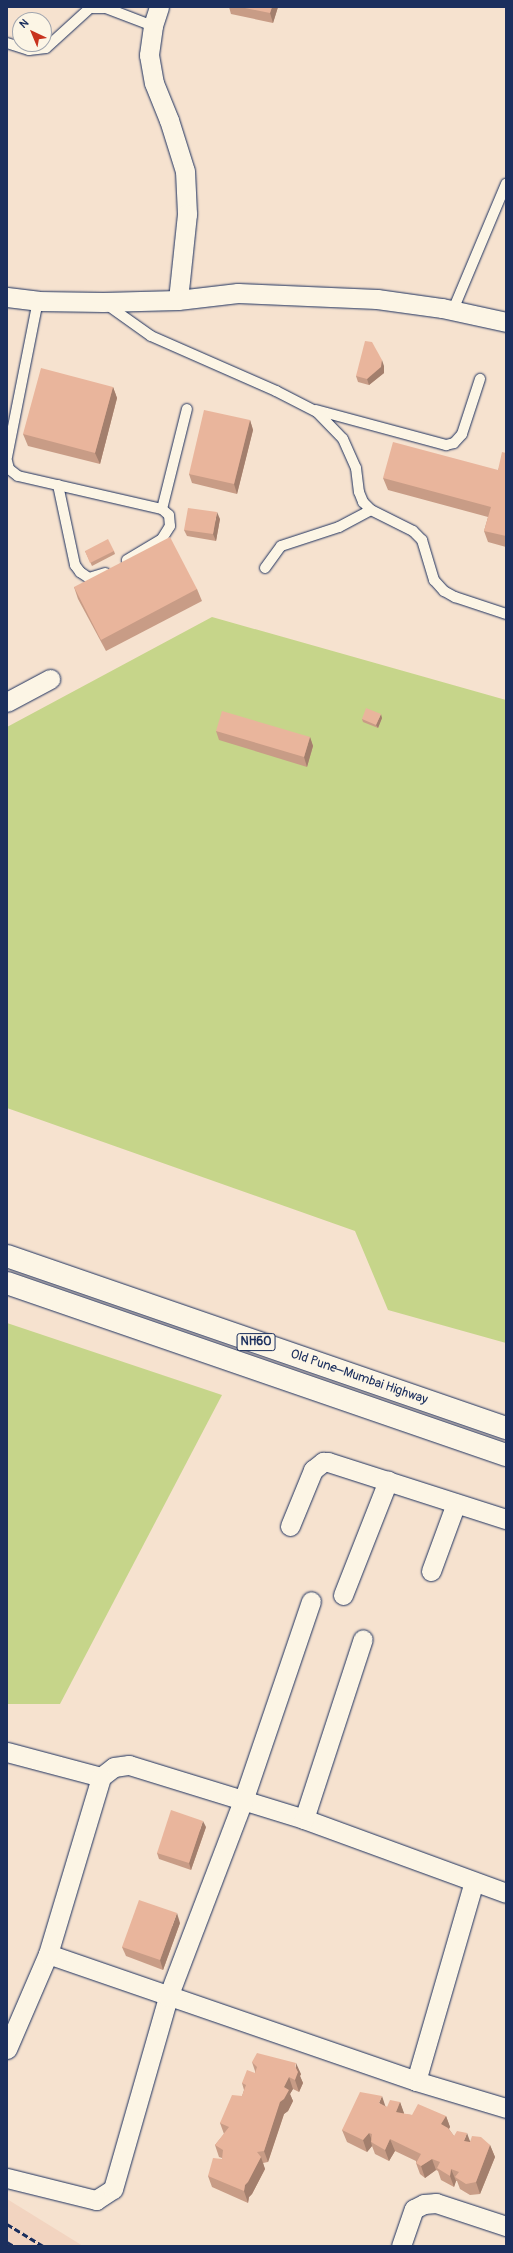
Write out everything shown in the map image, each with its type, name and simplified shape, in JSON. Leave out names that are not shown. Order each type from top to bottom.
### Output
[{"type":"highway","name":"Old Pune–Mumbai Highway","points":[[7,1256],[506,1428]]},
{"type":"highway","name":"Old Pune–Mumbai Highway","points":[[7,1283],[506,1455]]},
{"type":"street","points":[[159,7],[153,26],[149,55],[154,84],[169,120],[185,171],[187,214],[178,300]]},
{"type":"street","points":[[7,297],[38,301],[102,302],[178,300],[238,293],[377,299],[453,310],[506,322]]},
{"type":"street","points":[[7,702],[50,679]]},
{"type":"street","points":[[290,1526],[313,1470],[323,1462],[328,1462],[506,1519]]},
{"type":"street","points":[[343,1595],[388,1481]]},
{"type":"street","points":[[431,1571],[456,1503]]},
{"type":"street","points":[[7,2178],[96,2200],[113,2189],[168,1997],[242,1801],[311,1601]]},
{"type":"street","points":[[304,1819],[363,1639]]},
{"type":"street","points":[[7,1752],[102,1777]]},
{"type":"street","points":[[7,2050],[48,1954],[102,1777],[114,1767],[129,1764],[242,1801],[304,1819],[506,1893]]},
{"type":"street","points":[[416,2081],[474,1882]]},
{"type":"street","points":[[48,1954],[168,1997],[416,2081],[506,2108]]},
{"type":"street","points":[[401,2246],[414,2209],[424,2204],[436,2203],[506,2226]]},
{"type":"lane","points":[[7,43],[29,50],[46,48],[90,7],[106,8],[153,26]]},
{"type":"lane","points":[[453,310],[506,184]]},
{"type":"lane","points":[[7,457],[38,301]]},
{"type":"lane","points":[[102,302],[151,336],[276,391],[317,412],[343,439],[356,468],[359,492],[363,502],[371,510],[413,531],[422,540],[434,580],[444,591],[455,597],[506,614]]},
{"type":"lane","points":[[310,409],[446,444],[454,443],[462,434],[480,379]]},
{"type":"lane","points":[[162,509],[187,409]]},
{"type":"lane","points":[[7,461],[9,469],[18,476],[58,485],[162,509],[169,515],[170,526],[162,539],[100,576],[89,578],[80,572],[75,565],[58,485]]},
{"type":"lane","points":[[265,568],[281,546],[338,527],[371,510]]},
{"type":"shaded area","points":[[7,2199],[83,2246],[7,2246]]},
{"type":"green space","points":[[212,617],[506,700],[506,1343],[388,1310],[355,1231],[7,1108],[7,727]]},
{"type":"green space","points":[[7,1323],[222,1395],[60,1704],[7,1704]]},
{"type":"building","points":[[240,7],[272,7],[270,13]]},
{"type":"building","points":[[365,341],[372,342],[382,360],[381,367],[367,379],[356,376]]},
{"type":"building","points":[[41,368],[113,387],[95,453],[23,434]]},
{"type":"building","points":[[204,410],[250,420],[234,484],[189,474]]},
{"type":"building","points":[[393,442],[498,470],[502,452],[506,453],[506,536],[484,531],[491,507],[383,478]]},
{"type":"building","points":[[188,508],[217,512],[213,534],[184,530]]},
{"type":"building","points":[[170,537],[197,589],[101,640],[74,587]]},
{"type":"building","points":[[108,539],[114,551],[90,563],[85,551]]},
{"type":"building","points":[[366,708],[381,714],[376,725],[362,719]]},
{"type":"building","points":[[222,711],[310,737],[304,757],[216,731]]},
{"type":"building","points":[[171,1810],[203,1821],[189,1863],[157,1853]]},
{"type":"building","points":[[139,1900],[177,1913],[160,1960],[122,1947]]},
{"type":"building","points":[[257,2053],[296,2063],[295,2066],[298,2072],[295,2080],[289,2077],[284,2087],[289,2090],[284,2099],[280,2102],[264,2151],[257,2152],[261,2157],[245,2185],[244,2191],[208,2176],[213,2158],[222,2159],[223,2150],[215,2145],[229,2127],[220,2123],[232,2095],[242,2096],[246,2085],[242,2083],[247,2070],[255,2073],[257,2067],[252,2062]]},
{"type":"building","points":[[360,2092],[382,2096],[379,2103],[387,2107],[390,2100],[400,2102],[396,2112],[412,2115],[418,2104],[446,2116],[441,2124],[448,2128],[454,2136],[457,2131],[467,2133],[464,2141],[470,2142],[472,2136],[481,2137],[490,2145],[476,2182],[466,2184],[455,2177],[459,2172],[451,2169],[450,2176],[437,2168],[440,2162],[432,2159],[421,2166],[416,2163],[421,2154],[390,2139],[385,2150],[371,2142],[372,2134],[369,2133],[363,2140],[342,2130]]},
{"type":"railway","points":[[7,2224],[43,2246]]},
{"type":"railway","points":[[7,2242],[14,2246]]}]
